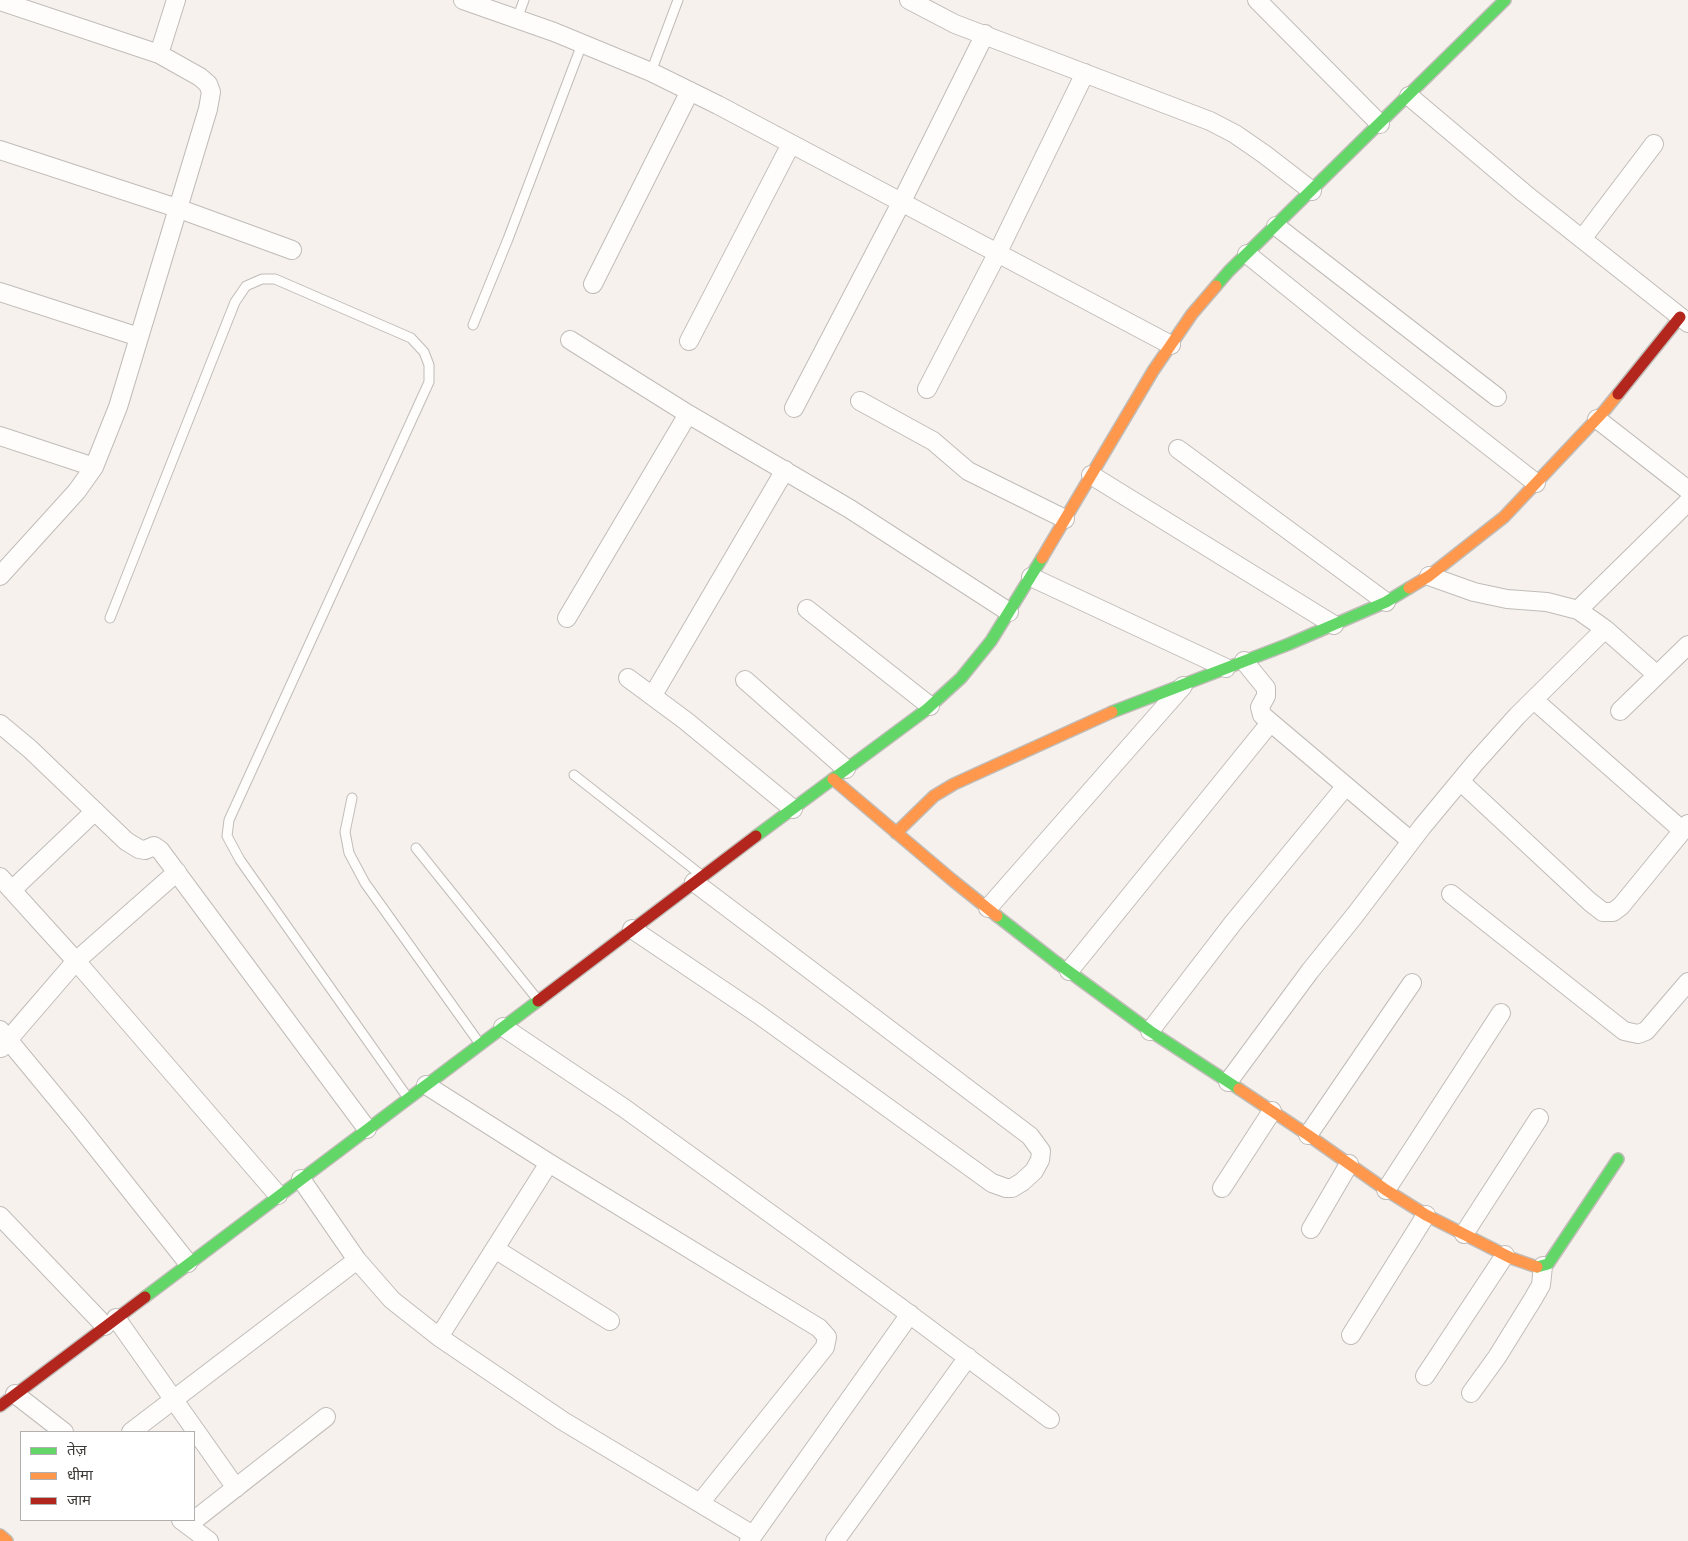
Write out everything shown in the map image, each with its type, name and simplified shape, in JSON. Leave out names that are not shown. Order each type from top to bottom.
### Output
[{"type":"street","points":[[159,54],[176,0]]},
{"type":"street","points":[[463,0],[582,44],[651,72],[690,91],[1171,346]]},
{"type":"street","points":[[909,0],[955,24],[1210,121],[1235,134],[1312,191]]},
{"type":"street","points":[[1257,0],[1380,124]]},
{"type":"street","points":[[0,1406],[930,706],[961,678],[991,641],[1010,612],[1153,371],[1192,314],[1229,271],[1505,0]]},
{"type":"street","points":[[0,1],[159,54],[200,77],[208,84],[211,92],[208,109],[118,408],[94,467],[77,491],[0,576]]},
{"type":"street","points":[[794,408],[901,203],[985,34]]},
{"type":"street","points":[[927,389],[997,254],[1085,73]]},
{"type":"street","points":[[593,284],[690,91]]},
{"type":"street","points":[[896,833],[934,796],[954,784],[1100,717],[1334,625],[1386,602],[1429,576],[1504,517],[1597,418],[1684,320],[1524,193],[1408,96]]},
{"type":"street","points":[[689,341],[790,144]]},
{"type":"street","points":[[1582,239],[1654,144]]},
{"type":"street","points":[[0,150],[177,208],[292,250]]},
{"type":"street","points":[[1276,226],[1497,397]]},
{"type":"street","points":[[1248,254],[1536,484]]},
{"type":"street","points":[[0,292],[139,337]]},
{"type":"street","points":[[570,340],[688,414],[850,509],[1010,612]]},
{"type":"street","points":[[860,401],[933,441],[968,471],[1065,519]]},
{"type":"street","points":[[567,618],[688,414]]},
{"type":"street","points":[[1597,418],[1688,490]]},
{"type":"street","points":[[0,436],[94,467]]},
{"type":"street","points":[[1178,449],[1386,602]]},
{"type":"street","points":[[653,695],[785,470]]},
{"type":"street","points":[[1091,475],[1334,625]]},
{"type":"street","points":[[1578,610],[1688,502]]},
{"type":"street","points":[[1031,576],[1226,668]]},
{"type":"street","points":[[1429,576],[1474,592],[1507,599],[1547,602],[1578,610],[1605,629],[1658,675]]},
{"type":"street","points":[[807,609],[930,706]]},
{"type":"street","points":[[1228,1082],[1310,971],[1460,781],[1534,700],[1605,629]]},
{"type":"street","points":[[1620,712],[1688,645]]},
{"type":"street","points":[[1244,661],[1266,688],[1266,696],[1260,707],[1262,715],[1411,841]]},
{"type":"street","points":[[628,678],[653,695],[792,809]]},
{"type":"street","points":[[745,680],[896,833],[988,908],[1150,1032],[1272,1111],[1386,1190],[1426,1215],[1505,1255],[1534,1267],[1543,1266],[1552,1258],[1618,1159]]},
{"type":"street","points":[[988,908],[1185,683]]},
{"type":"street","points":[[1460,781],[1590,902],[1603,912],[1613,912],[1621,906],[1685,827],[1534,700]]},
{"type":"street","points":[[1069,971],[1270,723]]},
{"type":"street","points":[[0,724],[30,748],[126,840],[139,849],[145,850],[154,846],[160,850],[366,1129]]},
{"type":"street","points":[[1150,1032],[1233,923],[1345,787]]},
{"type":"street","points":[[95,811],[6,884],[76,961],[278,1195]]},
{"type":"street","points":[[177,872],[76,961],[3,1039],[188,1264]]},
{"type":"street","points":[[632,929],[758,1014],[992,1184],[1012,1188],[1034,1171],[1040,1160],[1041,1150],[1030,1136],[698,879]]},
{"type":"street","points":[[1451,894],[1624,1031],[1638,1034],[1646,1031],[1688,982]]},
{"type":"street","points":[[1308,1135],[1412,982]]},
{"type":"street","points":[[1386,1190],[1501,1013]]},
{"type":"street","points":[[503,1026],[624,1108],[910,1314],[1050,1419]]},
{"type":"street","points":[[426,1085],[549,1164],[819,1328],[827,1337],[825,1347],[700,1504]]},
{"type":"street","points":[[1222,1188],[1272,1111]]},
{"type":"street","points":[[1464,1234],[1539,1118]]},
{"type":"street","points":[[440,1337],[549,1164]]},
{"type":"street","points":[[1311,1229],[1349,1164]]},
{"type":"street","points":[[300,1179],[357,1260],[392,1300],[440,1337],[563,1421],[700,1504],[751,1538],[910,1314]]},
{"type":"street","points":[[1351,1335],[1426,1215]]},
{"type":"street","points":[[0,1216],[111,1322],[173,1400],[236,1488]]},
{"type":"street","points":[[495,1249],[610,1321]]},
{"type":"street","points":[[1425,1376],[1505,1255]]},
{"type":"street","points":[[132,1431],[357,1260]]},
{"type":"street","points":[[1471,1393],[1541,1285],[1543,1266]]},
{"type":"street","points":[[835,1541],[968,1357]]},
{"type":"street","points":[[15,1394],[63,1431]]},
{"type":"street","points":[[195,1516],[236,1488],[326,1417]]},
{"type":"street","points":[[185,1523],[210,1541]]},
{"type":"street","points":[[0,1535],[7,1541]]},
{"type":"lane","points":[[517,19],[524,0]]},
{"type":"lane","points":[[651,72],[678,0]]},
{"type":"lane","points":[[473,326],[582,44]]},
{"type":"lane","points":[[110,618],[234,302],[246,286],[262,279],[275,279],[411,338],[424,352],[429,365],[429,382],[229,820],[226,836],[240,860],[408,1098]]},
{"type":"lane","points":[[574,775],[698,879]]},
{"type":"lane","points":[[352,798],[344,832],[349,852],[365,883],[480,1044]]},
{"type":"lane","points":[[416,848],[538,1000]]},
{"type":"traffic: fast","points":[[1216,286],[1229,271],[1505,0]]},
{"type":"traffic: fast","points":[[756,836],[926,710],[961,678],[991,641],[1042,558]]},
{"type":"traffic: fast","points":[[1112,712],[1289,644],[1386,602],[1409,588]]},
{"type":"traffic: fast","points":[[997,916],[1150,1031],[1239,1089]]},
{"type":"traffic: fast","points":[[145,1297],[538,1001]]},
{"type":"traffic: fast","points":[[1537,1267],[1548,1264],[1618,1159]]},
{"type":"traffic: slow","points":[[1042,558],[1153,371],[1192,314],[1216,286]]},
{"type":"traffic: slow","points":[[1409,588],[1429,576],[1504,517],[1618,394]]},
{"type":"traffic: slow","points":[[896,833],[934,796],[954,784],[1112,712]]},
{"type":"traffic: slow","points":[[833,779],[997,916]]},
{"type":"traffic: slow","points":[[1239,1089],[1386,1190],[1426,1215],[1511,1258],[1537,1267]]},
{"type":"traffic: slow","points":[[0,1535],[7,1541]]},
{"type":"traffic: jam","points":[[1618,394],[1680,317]]},
{"type":"traffic: jam","points":[[538,1001],[756,836]]},
{"type":"traffic: jam","points":[[0,1406],[145,1297]]}]
